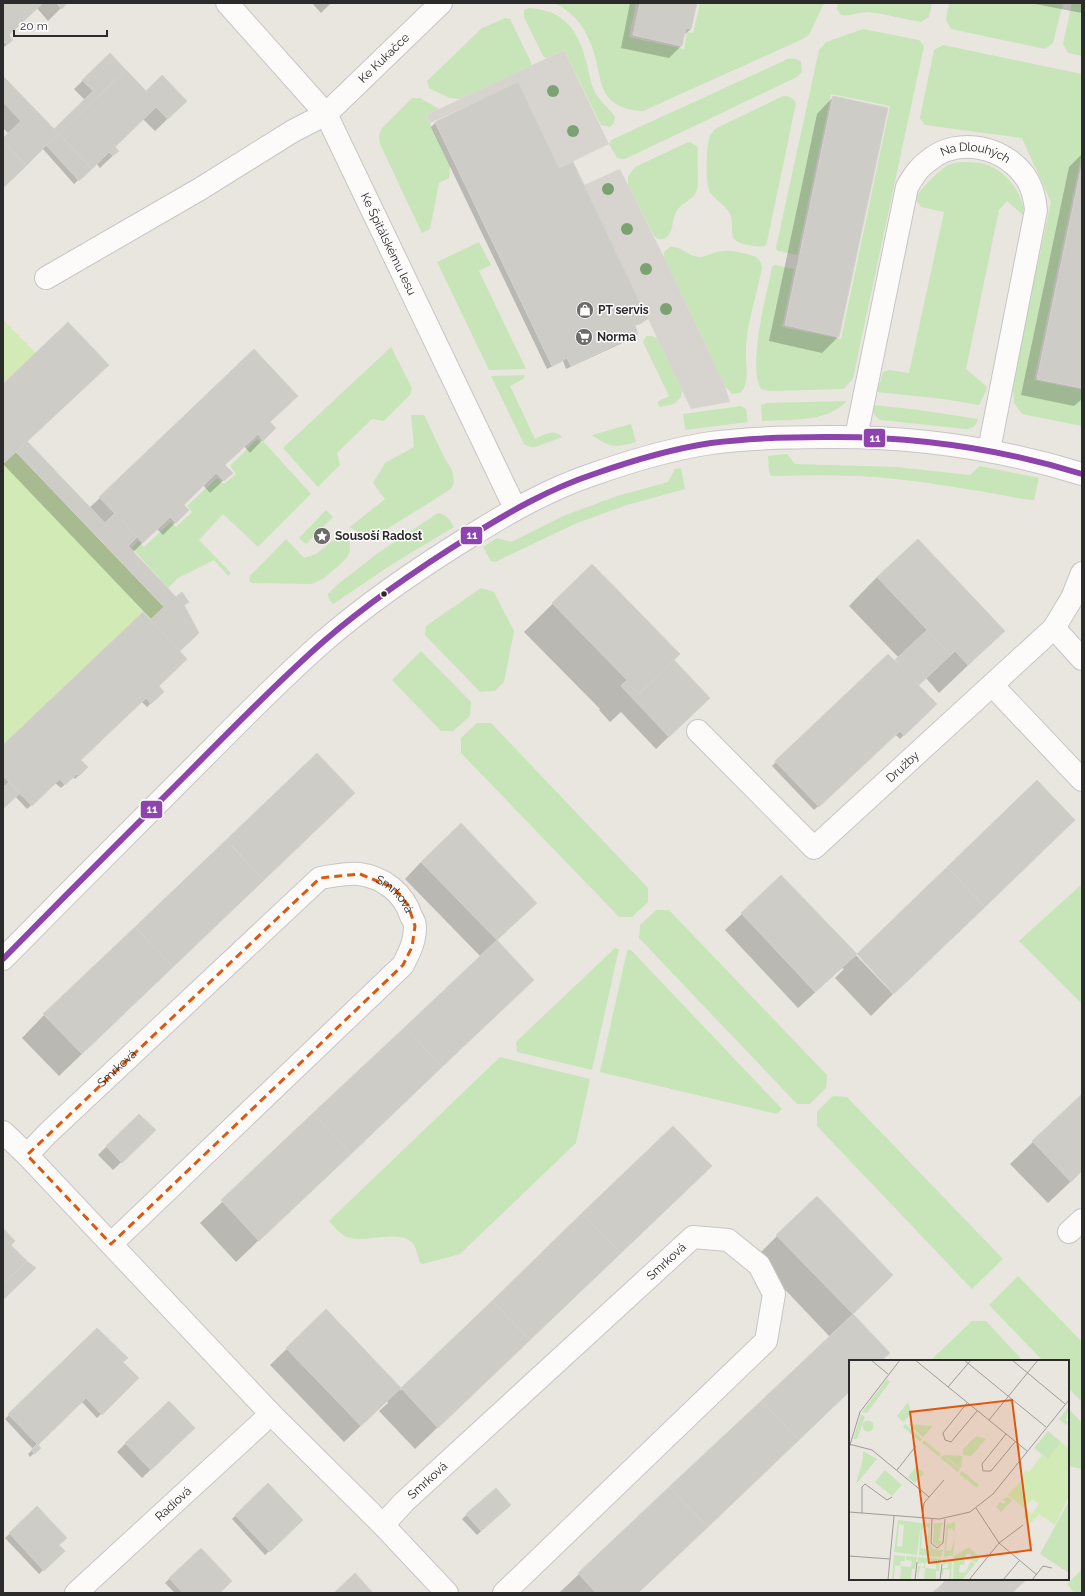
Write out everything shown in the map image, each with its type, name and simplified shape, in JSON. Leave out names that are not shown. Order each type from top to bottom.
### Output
[{"type":"street","name":"Ke Špitálskému lesu","points":[[227,3],[326,114],[515,508]]},
{"type":"street","name":"Ke Kukačce","points":[[46,278],[200,189],[294,131],[326,114],[441,3]]},
{"type":"street","name":"Na Dlouhých","points":[[856,437],[907,187],[916,172],[928,160],[943,152],[960,147],[977,147],[994,151],[1009,159],[1020,170],[1028,181],[1034,195],[1036,210],[989,450]]},
{"type":"street","points":[[3,958],[256,704],[323,642],[420,568],[515,508],[554,490],[591,475],[644,458],[708,443],[771,437],[856,437],[923,441],[989,450],[1045,462],[1082,474]]},
{"type":"street","name":"Družby","points":[[698,731],[814,848],[1054,628],[1072,598],[1082,573]]},
{"type":"street","points":[[1054,628],[1082,659]]},
{"type":"street","points":[[992,685],[1082,780]]},
{"type":"street","name":"Smrková","points":[[27,1155],[320,878],[343,874],[360,874],[373,878],[394,888],[408,905],[415,926],[412,947],[403,965],[111,1244]]},
{"type":"street","points":[[3,1132],[27,1155],[271,1414],[383,1525],[447,1593]]},
{"type":"street","name":"Smrková","points":[[383,1525],[404,1502],[693,1237],[728,1240],[759,1265],[774,1294],[766,1341],[504,1593]]},
{"type":"street","name":"Radiová","points":[[76,1593],[271,1414]]},
{"type":"highlighted area","points":[[360,874],[394,888],[408,905],[415,926],[412,947],[403,965],[111,1244],[27,1155],[320,878]]},
{"type":"green space","points":[[553,3],[636,3],[629,37],[684,49],[687,32],[693,33],[700,3],[824,3],[809,35],[803,39],[643,111],[619,106],[607,96],[601,84],[594,51],[587,34],[569,12]]},
{"type":"green space","points":[[838,3],[932,3],[929,17],[921,22],[868,12],[841,15],[837,9]]},
{"type":"green space","points":[[949,3],[1063,3],[1053,43],[1045,49],[951,29],[946,20]]},
{"type":"green space","points":[[1072,3],[1082,3],[1082,56],[1068,53],[1063,44]]},
{"type":"green space","points":[[528,8],[552,13],[568,24],[574,32],[583,52],[595,93],[615,117],[614,123],[610,127],[601,125],[564,50],[546,58],[543,56],[524,17],[524,10]]},
{"type":"green space","points":[[505,18],[510,19],[531,62],[531,66],[460,99],[450,98],[429,88],[427,81],[482,28]]},
{"type":"green space","points":[[863,29],[919,40],[924,46],[853,378],[844,389],[769,391],[761,389],[757,378],[756,364],[759,329],[772,267],[775,265],[794,269],[782,327],[841,339],[890,106],[831,94],[797,255],[778,251],[776,248],[819,50],[826,42]]},
{"type":"green space","points":[[943,45],[1082,74],[1082,152],[1034,380],[1082,390],[1082,426],[1022,414],[1014,403],[1013,389],[1015,369],[1051,202],[1022,138],[925,125],[920,118],[934,50]]},
{"type":"green space","points":[[790,58],[801,62],[802,72],[797,77],[625,159],[617,158],[609,144],[611,140]]},
{"type":"green space","points":[[783,96],[788,96],[796,103],[767,242],[765,246],[739,243],[733,236],[729,212],[712,195],[708,188],[707,164],[710,135],[715,129]]},
{"type":"green space","points":[[412,98],[420,98],[439,109],[426,115],[450,166],[449,178],[439,183],[430,229],[422,233],[380,144],[379,135],[382,128]]},
{"type":"green space","points":[[690,142],[697,146],[698,150],[697,190],[693,196],[676,212],[671,230],[667,237],[658,239],[654,236],[628,185],[628,177],[635,167]]},
{"type":"green space","points":[[960,162],[976,162],[985,164],[993,167],[1007,177],[1017,191],[1023,207],[1024,216],[1007,201],[999,210],[966,369],[987,387],[986,391],[979,405],[943,399],[877,392],[883,372],[889,370],[909,373],[944,212],[921,207],[915,199],[941,170],[950,164]]},
{"type":"green space","points":[[479,242],[491,265],[479,271],[526,369],[489,370],[437,262]]},
{"type":"green space","points":[[670,247],[682,249],[691,255],[699,257],[720,251],[740,252],[756,257],[760,262],[762,268],[746,342],[747,374],[745,384],[740,393],[732,394],[725,386],[664,257],[664,252]]},
{"type":"green space","points":[[3,320],[36,353],[3,384]]},
{"type":"green space","points":[[646,336],[657,338],[682,390],[681,397],[674,404],[660,407],[657,402],[669,396],[643,342]]},
{"type":"green space","points":[[391,347],[412,388],[410,395],[384,421],[372,419],[337,453],[340,465],[318,487],[283,448]]},
{"type":"green space","points":[[525,375],[523,379],[510,386],[535,439],[552,433],[559,434],[562,437],[536,447],[530,447],[524,444],[491,376]]},
{"type":"green space","points":[[847,401],[839,408],[819,416],[796,420],[762,421],[761,405],[767,403]]},
{"type":"green space","points":[[873,405],[978,419],[974,426],[966,429],[880,420],[874,413]]},
{"type":"green space","points":[[741,406],[746,409],[748,422],[685,430],[683,414]]},
{"type":"green space","points":[[411,415],[424,415],[444,457],[452,470],[454,483],[451,489],[379,534],[367,535],[357,532],[350,527],[385,499],[373,483],[385,463],[414,447]]},
{"type":"green space","points":[[631,424],[636,442],[613,446],[608,445],[592,435]]},
{"type":"green space","points":[[257,439],[261,442],[263,441],[311,494],[258,547],[223,514],[199,540],[231,573],[228,576],[214,560],[178,578],[168,588],[132,548],[138,541],[144,547],[171,522],[176,527],[192,512],[187,506],[217,478],[224,484],[236,474],[230,466]]},
{"type":"green space","points":[[15,451],[164,607],[3,745],[3,463]]},
{"type":"green space","points":[[787,454],[795,464],[896,467],[970,475],[980,466],[1039,478],[1034,500],[1029,500],[881,477],[834,475],[771,476],[769,471],[768,456]]},
{"type":"green space","points":[[681,468],[685,489],[627,505],[577,523],[495,562],[491,561],[483,547],[497,538],[511,542],[563,516],[617,496],[668,482],[675,469]]},
{"type":"green space","points":[[326,510],[333,517],[306,544],[299,538]]},
{"type":"green space","points":[[438,513],[448,518],[454,527],[391,565],[333,604],[329,599],[328,594],[337,585],[378,553]]},
{"type":"green space","points":[[345,531],[350,545],[349,554],[327,576],[319,581],[310,584],[252,583],[249,581],[250,576],[286,539],[304,558],[316,554]]},
{"type":"green space","points":[[481,588],[494,592],[514,631],[504,682],[495,691],[480,692],[425,635],[426,626]]},
{"type":"green space","points":[[421,651],[471,702],[470,716],[453,731],[441,731],[392,680]]},
{"type":"green space","points":[[477,723],[491,723],[648,888],[648,902],[632,917],[619,917],[461,753],[461,738]]},
{"type":"green space","points":[[1082,884],[1082,1004],[1019,941]]},
{"type":"green space","points":[[656,910],[669,910],[827,1075],[826,1088],[810,1104],[797,1104],[639,938],[640,925]]},
{"type":"green space","points":[[615,948],[619,949],[592,1070],[517,1052],[516,1042]]},
{"type":"green space","points":[[630,949],[782,1109],[777,1114],[600,1072],[627,951]]},
{"type":"green space","points":[[500,1057],[590,1079],[576,1143],[460,1254],[423,1264],[420,1263],[414,1245],[408,1240],[391,1236],[361,1239],[352,1238],[345,1236],[339,1231],[329,1221]]},
{"type":"green space","points":[[833,1096],[847,1097],[1003,1259],[972,1289],[817,1126],[817,1112]]},
{"type":"green space","points":[[1018,1276],[1082,1342],[1082,1402],[1069,1389],[1069,1360],[1042,1360],[989,1305]]},
{"type":"green space","points":[[972,1321],[986,1321],[1022,1360],[931,1360]]},
{"type":"green space","points":[[1069,1409],[1082,1423],[1082,1469],[1069,1466]]},
{"type":"green space","points":[[1082,1569],[1082,1593],[1074,1593],[1067,1584]]},
{"type":"shaded area","points":[[564,50],[609,144],[559,168],[518,83],[430,123],[426,115]]},
{"type":"shaded area","points":[[620,169],[664,257],[725,386],[730,402],[691,409],[584,185]]},
{"type":"building","points":[[3,3],[43,3],[9,35],[13,40],[7,45],[3,41]]},
{"type":"building","points":[[56,3],[67,3],[62,9]]},
{"type":"building","points":[[640,3],[697,3],[691,29],[686,28],[682,46],[633,35]]},
{"type":"building","points":[[110,53],[126,70],[59,134],[54,129],[93,91],[82,80]]},
{"type":"building","points":[[126,70],[146,91],[162,75],[187,101],[168,119],[156,107],[115,147],[119,151],[113,156],[109,152],[92,169],[59,134]]},
{"type":"building","points":[[3,76],[59,134],[26,166],[3,141],[3,138],[21,121],[3,102]]},
{"type":"building","points":[[518,82],[559,168],[573,162],[648,319],[635,325],[638,334],[571,366],[567,358],[552,366],[435,122]]},
{"type":"building","points":[[833,96],[888,108],[839,337],[785,325]]},
{"type":"building","points":[[59,134],[92,169],[79,181],[46,145]]},
{"type":"building","points":[[3,141],[26,166],[3,188]]},
{"type":"building","points":[[1082,164],[1082,388],[1037,379]]},
{"type":"building","points":[[68,322],[109,365],[3,464],[3,384]]},
{"type":"building","points":[[254,349],[298,396],[270,422],[276,428],[263,441],[258,434],[225,465],[233,473],[224,481],[216,473],[184,505],[189,510],[176,523],[170,517],[143,543],[99,497]]},
{"type":"building","points":[[27,441],[105,523],[115,513],[137,537],[128,546],[176,597],[182,592],[189,602],[184,605],[199,633],[180,651],[150,620],[164,607],[16,452]]},
{"type":"building","points":[[918,539],[1005,631],[968,665],[955,651],[951,655],[877,577]]},
{"type":"building","points":[[592,564],[680,654],[639,694],[552,603]]},
{"type":"building","points":[[143,612],[187,659],[159,686],[164,692],[151,704],[146,698],[81,760],[88,767],[79,776],[77,774],[65,785],[60,779],[32,806],[3,776],[3,745]]},
{"type":"building","points":[[927,630],[951,655],[919,685],[895,660]]},
{"type":"building","points":[[888,654],[937,704],[904,736],[900,731],[819,807],[775,761]]},
{"type":"building","points":[[674,660],[710,698],[669,737],[621,686],[626,681],[639,694]]},
{"type":"building","points":[[317,753],[355,793],[264,880],[226,840]]},
{"type":"building","points":[[1037,780],[1075,820],[985,907],[947,867]]},
{"type":"building","points":[[9,782],[20,793],[3,809],[3,788]]},
{"type":"building","points":[[461,823],[537,903],[497,940],[421,862]]},
{"type":"building","points":[[226,840],[264,880],[173,967],[135,927]]},
{"type":"building","points":[[947,867],[985,907],[894,994],[857,954]]},
{"type":"building","points":[[781,875],[857,954],[815,992],[741,913]]},
{"type":"building","points":[[135,927],[173,967],[82,1054],[43,1014]]},
{"type":"building","points":[[497,940],[534,980],[442,1067],[405,1027]]},
{"type":"building","points":[[405,1027],[442,1067],[351,1154],[313,1113]]},
{"type":"building","points":[[1082,1094],[1082,1171],[1071,1182],[1032,1141]]},
{"type":"building","points":[[313,1113],[351,1154],[259,1241],[221,1200]]},
{"type":"building","points":[[139,1114],[156,1130],[122,1163],[106,1146]]},
{"type":"building","points":[[673,1126],[712,1166],[621,1253],[582,1213]]},
{"type":"building","points":[[817,1196],[893,1275],[853,1314],[776,1235]]},
{"type":"building","points":[[582,1213],[621,1253],[530,1340],[492,1301]]},
{"type":"building","points":[[3,1228],[15,1241],[11,1245],[27,1261],[3,1284]]},
{"type":"building","points":[[27,1261],[36,1268],[3,1300],[3,1284]]},
{"type":"building","points":[[492,1301],[530,1340],[438,1428],[401,1388]]},
{"type":"building","points":[[326,1309],[401,1388],[361,1426],[286,1348]]},
{"type":"building","points":[[853,1314],[890,1353],[882,1360],[849,1360],[849,1392],[799,1440],[761,1401]]},
{"type":"building","points":[[97,1328],[128,1358],[123,1362],[139,1378],[102,1415],[86,1398],[38,1445],[41,1448],[35,1454],[31,1450],[37,1444],[8,1414]]},
{"type":"building","points":[[169,1401],[195,1428],[151,1470],[125,1443]]},
{"type":"building","points":[[761,1401],[799,1440],[708,1527],[669,1487]]},
{"type":"building","points":[[268,1483],[303,1520],[270,1552],[235,1515]]},
{"type":"building","points":[[669,1487],[708,1527],[638,1593],[596,1593],[578,1573]]},
{"type":"building","points":[[496,1488],[511,1505],[481,1531],[466,1514]]},
{"type":"building","points":[[37,1506],[67,1538],[59,1545],[65,1551],[44,1571],[9,1533]]},
{"type":"building","points":[[201,1548],[232,1581],[220,1593],[183,1593],[169,1578]]},
{"type":"building","points":[[355,1573],[373,1593],[334,1593]]},
{"type":"building","points":[[946,1580],[1026,1580],[1012,1593],[944,1593],[939,1587]]},
{"type":"building","points":[[939,1587],[944,1593],[932,1593]]},
{"type":"transit line","name":"11","points":[[3,959],[254,706],[324,641],[376,599],[432,561],[499,519],[545,494],[577,480],[651,456],[711,443],[754,439],[858,437],[923,441],[955,445],[1019,457],[1082,474]]},
{"type":"place","name":"PT servis","points":[[585,310]]},
{"type":"place","name":"Norma","points":[[584,337]]},
{"type":"place","name":"Sousoší Radost","points":[[322,536]]}]
